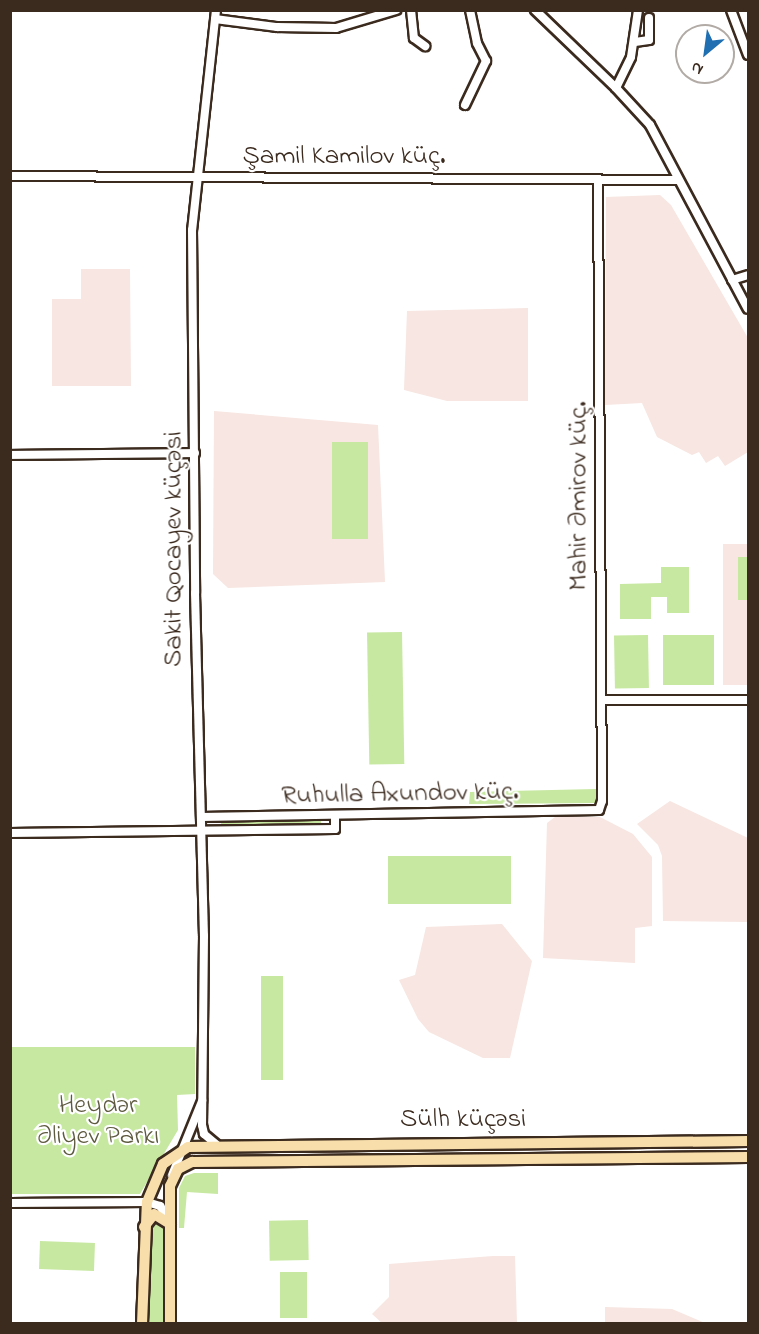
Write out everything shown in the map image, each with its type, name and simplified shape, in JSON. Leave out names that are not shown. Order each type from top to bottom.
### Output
[{"type":"main road","name":"Sülh küçəsi","points":[[179,1150],[222,1144],[743,1141]]},
{"type":"main road","points":[[743,1141],[743,1157]]},
{"type":"main road","points":[[546,1142],[546,1158]]},
{"type":"main road","points":[[222,1144],[227,1160]]},
{"type":"main road","points":[[142,1323],[144,1227],[147,1202],[161,1168],[179,1150]]},
{"type":"main road","name":"Sülh küçəsi","points":[[171,1181],[183,1165],[227,1160],[743,1157]]},
{"type":"main road","points":[[170,1323],[171,1181]]},
{"type":"main road","points":[[144,1227],[154,1215],[170,1224]]},
{"type":"street","points":[[216,15],[277,27],[336,28],[396,10]]},
{"type":"street","points":[[411,10],[414,38],[425,46]]},
{"type":"street","points":[[465,105],[486,62],[477,42],[470,10]]},
{"type":"street","points":[[535,10],[616,88],[650,125],[748,309]]},
{"type":"street","points":[[616,88],[627,72],[635,42],[638,10]]},
{"type":"street","points":[[731,10],[748,55]]},
{"type":"street","name":"Sakit Qocayev küçəsi","points":[[216,15],[195,177],[192,231],[201,817],[203,1130],[222,1144]]},
{"type":"street","points":[[635,42],[649,40],[649,18]]},
{"type":"street","name":"Şamil Kamilov küç.","points":[[10,177],[678,180]]},
{"type":"street","name":"Mahir Əmirov küç.","points":[[598,180],[602,699],[602,801],[599,810]]},
{"type":"street","points":[[732,280],[748,275]]},
{"type":"street","points":[[10,455],[195,453]]},
{"type":"street","points":[[602,699],[748,700]]},
{"type":"street","name":"Ruhulla Axundov küç.","points":[[201,817],[599,810]]},
{"type":"street","points":[[10,833],[335,829],[335,815]]},
{"type":"street","points":[[171,1181],[179,1150],[204,1092]]},
{"type":"street","points":[[10,1203],[147,1202],[164,1209],[170,1224]]},
{"type":"shaded area","points":[[660,195],[671,205],[748,338],[748,452],[725,466],[718,456],[706,463],[699,452],[692,455],[657,437],[642,403],[605,405],[606,197]]},
{"type":"shaded area","points":[[81,269],[130,269],[131,386],[52,386],[52,299],[81,299]]},
{"type":"shaded area","points":[[528,308],[528,401],[447,401],[404,390],[407,311]]},
{"type":"shaded area","points":[[214,411],[378,425],[385,582],[228,588],[213,574]]},
{"type":"shaded area","points":[[723,544],[748,544],[748,685],[723,685]]},
{"type":"shaded area","points":[[670,801],[748,838],[748,922],[663,921],[662,856],[658,845],[637,824]]},
{"type":"shaded area","points":[[555,817],[600,817],[633,834],[652,857],[652,926],[635,928],[635,963],[543,958],[547,823]]},
{"type":"shaded area","points":[[502,924],[532,961],[510,1058],[483,1058],[429,1032],[418,1019],[399,980],[415,975],[426,927]]},
{"type":"shaded area","points":[[515,1256],[517,1323],[382,1323],[372,1314],[389,1297],[389,1264]]},
{"type":"shaded area","points":[[605,1307],[672,1309],[705,1323],[605,1323]]},
{"type":"green space","points":[[332,442],[368,442],[368,539],[332,539]]},
{"type":"green space","points":[[738,557],[748,557],[748,600],[738,600]]},
{"type":"green space","points":[[661,567],[689,567],[689,613],[667,613],[667,597],[651,597],[651,619],[620,619],[620,584],[661,583]]},
{"type":"green space","points":[[402,632],[404,764],[369,765],[367,633]]},
{"type":"green space","points":[[648,635],[649,688],[615,689],[614,636]]},
{"type":"green space","points":[[663,635],[714,635],[714,685],[663,685]]},
{"type":"green space","points":[[596,789],[596,803],[469,804],[470,792]]},
{"type":"green space","points":[[321,819],[321,825],[221,827],[221,822]]},
{"type":"green space","points":[[388,856],[511,856],[511,904],[388,904]]},
{"type":"green space","points":[[261,976],[283,976],[283,1080],[261,1080]]},
{"type":"green space","name":"Heydər Əliyev Parkı","points":[[11,1047],[195,1047],[195,1094],[177,1095],[178,1130],[140,1194],[11,1194]]},
{"type":"green space","points":[[194,1173],[218,1173],[218,1194],[187,1192],[184,1228],[179,1228],[179,1188],[185,1176]]},
{"type":"green space","points":[[308,1220],[309,1260],[270,1261],[269,1221]]},
{"type":"green space","points":[[163,1223],[164,1323],[148,1324],[149,1224]]},
{"type":"green space","points":[[40,1241],[95,1243],[94,1271],[39,1269]]},
{"type":"green space","points":[[280,1272],[307,1272],[307,1318],[280,1318]]}]
